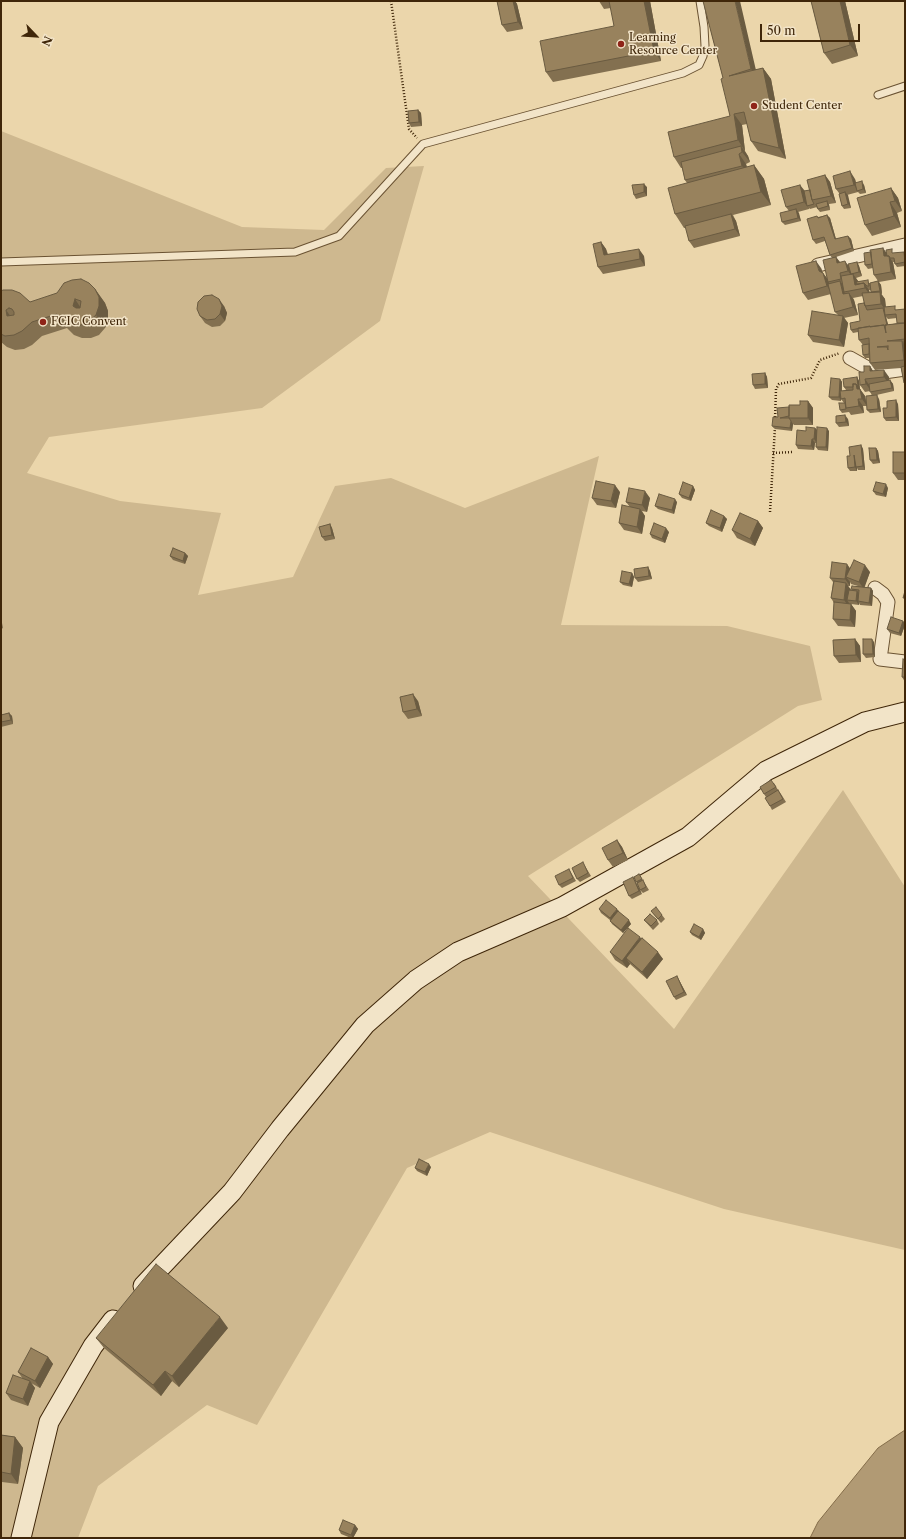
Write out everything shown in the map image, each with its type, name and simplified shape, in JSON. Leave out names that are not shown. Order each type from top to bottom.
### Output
[{"type":"street","points":[[818,265],[905,245]]},
{"type":"street","points":[[850,358],[873,371],[884,372],[905,369]]},
{"type":"street","points":[[875,588],[883,594],[888,602],[880,659],[905,662]]},
{"type":"street","points":[[21,1538],[49,1422],[93,1346],[127,1303],[232,1192],[365,1025],[416,980],[458,952],[562,907],[688,837],[766,771],[865,722],[905,712]]},
{"type":"lane","points":[[1,262],[295,252],[339,236],[423,144],[691,70],[699,65],[703,56],[704,27],[700,1]]},
{"type":"lane","points":[[878,95],[905,86]]},
{"type":"path","points":[[391,1],[410,129],[423,144]]},
{"type":"path","points":[[770,512],[777,386],[811,378],[821,358],[837,353],[850,358]]},
{"type":"path","points":[[773,453],[793,452]]},
{"type":"shaded area","points":[[1,131],[242,227],[324,230],[386,168],[424,166],[380,321],[262,408],[49,437],[27,473],[120,501],[221,513],[198,595],[293,577],[335,486],[391,478],[465,508],[599,456],[561,625],[727,626],[810,646],[822,700],[798,706],[528,876],[674,1029],[843,790],[905,887],[905,1250],[724,1209],[490,1132],[407,1168],[257,1425],[207,1405],[98,1486],[78,1538],[1,1538]]},
{"type":"shaded area","points":[[905,1430],[905,1538],[810,1538],[818,1522],[878,1448]]},
{"type":"building","points":[[497,1],[513,1],[518,22],[502,25]]},
{"type":"building","name":"Learning Resource Center","points":[[609,1],[644,1],[654,51],[546,72],[540,41],[614,26]]},
{"type":"building","points":[[703,1],[735,1],[751,69],[729,76],[763,68],[779,148],[751,141],[744,112],[734,114],[738,140],[674,157],[668,132],[730,116],[721,79],[723,78]]},
{"type":"building","points":[[811,1],[840,1],[850,45],[824,53]]},
{"type":"building","points":[[418,110],[419,122],[409,123],[408,111]]},
{"type":"building","points":[[741,146],[742,152],[739,154],[742,166],[685,180],[681,162]]},
{"type":"building","points":[[754,165],[761,192],[675,214],[668,188]]},
{"type":"building","points":[[850,171],[854,185],[836,189],[833,176]]},
{"type":"building","points":[[825,175],[831,196],[812,200],[807,180]]},
{"type":"building","points":[[862,181],[863,189],[857,191],[855,183]]},
{"type":"building","points":[[644,184],[644,192],[634,195],[632,185]]},
{"type":"building","points":[[800,185],[804,202],[786,207],[781,190]]},
{"type":"building","points":[[891,188],[895,201],[890,202],[894,216],[865,225],[857,198]]},
{"type":"building","points":[[810,190],[814,204],[807,206],[804,191]]},
{"type":"building","points":[[845,192],[848,204],[842,206],[839,194]]},
{"type":"building","points":[[827,201],[828,206],[818,209],[816,204]]},
{"type":"building","points":[[796,209],[798,218],[782,222],[780,213]]},
{"type":"building","points":[[731,214],[735,229],[689,241],[685,226]]},
{"type":"building","points":[[827,215],[835,239],[848,236],[852,248],[830,255],[824,237],[813,240],[807,219]]},
{"type":"building","points":[[601,242],[604,255],[639,249],[640,259],[598,267],[593,244]]},
{"type":"building","points":[[883,248],[884,256],[889,256],[891,272],[874,275],[870,250]]},
{"type":"building","points":[[892,249],[892,253],[904,252],[905,262],[895,264],[894,258],[887,256],[886,250]]},
{"type":"building","points":[[871,252],[872,264],[865,265],[864,253]]},
{"type":"building","points":[[836,257],[837,263],[845,261],[848,271],[840,273],[841,279],[828,282],[823,260]]},
{"type":"building","points":[[816,261],[819,271],[823,273],[827,286],[803,293],[796,266]]},
{"type":"building","points":[[857,262],[859,272],[851,274],[848,264]]},
{"type":"building","points":[[853,274],[855,285],[864,283],[865,288],[844,292],[841,276]]},
{"type":"building","points":[[81,279],[89,283],[95,289],[99,297],[99,306],[96,315],[89,321],[81,325],[72,325],[64,321],[57,314],[32,322],[22,331],[14,335],[5,336],[1,334],[1,291],[12,290],[20,293],[30,302],[57,293],[64,283]],"holes":[[[75,299],[81,301],[80,308],[73,306]],[[9,308],[12,309],[14,315],[7,316],[6,310]]]},
{"type":"building","points":[[868,280],[869,286],[864,283],[857,284],[856,282]]},
{"type":"building","points":[[840,281],[843,294],[849,293],[853,307],[835,312],[828,284]]},
{"type":"building","points":[[878,281],[880,291],[871,292],[870,283]]},
{"type":"building","points":[[880,292],[881,304],[865,306],[862,293]]},
{"type":"building","points":[[212,295],[219,299],[222,306],[220,314],[215,319],[207,320],[200,316],[197,309],[198,302],[204,296]]},
{"type":"building","points":[[864,303],[867,310],[883,308],[886,326],[870,326],[851,330],[850,323],[860,321],[858,304]]},
{"type":"building","points":[[895,306],[895,310],[905,309],[905,323],[897,323],[896,314],[885,315],[884,307]]},
{"type":"building","points":[[812,311],[843,316],[839,340],[808,335]]},
{"type":"building","points":[[905,323],[905,339],[887,341],[902,341],[904,360],[870,363],[869,338],[859,340],[858,328],[884,325],[886,333],[885,325]]},
{"type":"building","points":[[869,344],[869,354],[863,355],[862,345]]},
{"type":"building","points":[[864,366],[870,366],[870,371],[884,370],[884,377],[865,379],[866,384],[860,385],[859,372],[864,372]]},
{"type":"building","points":[[905,366],[905,383],[904,383],[901,367]]},
{"type":"building","points":[[765,373],[765,384],[753,385],[752,374]]},
{"type":"building","points":[[857,377],[858,386],[853,384],[853,387],[844,387],[843,379]]},
{"type":"building","points":[[831,378],[840,379],[839,397],[829,397]]},
{"type":"building","points":[[890,380],[892,388],[870,392],[869,384]]},
{"type":"building","points":[[853,384],[856,384],[857,389],[860,389],[862,399],[858,399],[859,406],[846,408],[845,398],[841,399],[840,391],[853,390]]},
{"type":"building","points":[[877,395],[878,409],[867,410],[866,396]]},
{"type":"building","points":[[896,400],[896,417],[884,418],[883,408],[887,408],[887,401]]},
{"type":"building","points":[[800,401],[808,401],[808,418],[789,418],[789,405],[800,405]]},
{"type":"building","points":[[839,403],[845,403],[846,409],[840,410]]},
{"type":"building","points":[[789,407],[789,416],[780,418],[789,418],[791,421],[790,428],[772,426],[773,417],[778,417],[777,408]]},
{"type":"building","points":[[845,415],[846,422],[836,423],[836,416]]},
{"type":"building","points":[[806,427],[815,428],[814,439],[812,439],[811,446],[796,445],[797,430],[806,431]]},
{"type":"building","points":[[817,427],[827,428],[826,447],[816,447]]},
{"type":"building","points":[[861,445],[863,466],[856,467],[854,455],[855,467],[848,468],[847,456],[850,456],[849,447]]},
{"type":"building","points":[[869,448],[876,448],[877,460],[870,460]]},
{"type":"building","points":[[893,452],[905,452],[905,473],[893,473]]},
{"type":"building","points":[[596,481],[615,485],[611,501],[592,498]]},
{"type":"building","points":[[683,482],[693,486],[689,498],[679,494]]},
{"type":"building","points":[[876,482],[886,484],[883,494],[873,491]]},
{"type":"building","points":[[629,488],[645,491],[642,505],[626,502]]},
{"type":"building","points":[[659,494],[675,499],[672,510],[655,506]]},
{"type":"building","points":[[622,505],[640,509],[637,527],[619,523]]},
{"type":"building","points":[[711,510],[724,516],[720,528],[706,523]]},
{"type":"building","points":[[740,513],[758,521],[750,539],[732,530]]},
{"type":"building","points":[[654,523],[666,528],[662,539],[650,534]]},
{"type":"building","points":[[330,524],[332,535],[322,537],[319,527]]},
{"type":"building","points":[[173,548],[185,553],[183,561],[170,556]]},
{"type":"building","points":[[854,560],[865,565],[859,582],[846,577]]},
{"type":"building","points":[[832,562],[847,564],[845,579],[830,578]]},
{"type":"building","points":[[648,567],[649,576],[635,578],[634,569]]},
{"type":"building","points":[[622,571],[632,573],[629,584],[620,582]]},
{"type":"building","points":[[834,581],[846,583],[844,600],[831,598]]},
{"type":"building","points":[[852,586],[871,588],[869,603],[858,601],[859,590],[851,589]]},
{"type":"building","points":[[849,590],[857,591],[856,601],[847,600]]},
{"type":"building","points":[[834,602],[851,604],[850,620],[833,619]]},
{"type":"building","points":[[891,617],[903,621],[899,633],[887,629]]},
{"type":"building","points":[[855,639],[856,655],[834,656],[833,640]]},
{"type":"building","points":[[863,639],[872,639],[873,654],[863,654]]},
{"type":"building","points":[[903,659],[905,660],[905,677],[902,677]]},
{"type":"building","points":[[413,694],[417,709],[403,712],[400,697]]},
{"type":"building","points":[[9,713],[11,720],[1,722],[1,715]]},
{"type":"building","points":[[771,780],[776,787],[764,794],[760,787]]},
{"type":"building","points":[[778,790],[783,799],[770,806],[765,798]]},
{"type":"building","points":[[617,840],[623,853],[608,860],[602,848]]},
{"type":"building","points":[[583,862],[588,873],[577,879],[572,868]]},
{"type":"building","points":[[569,869],[573,878],[559,885],[555,876]]},
{"type":"building","points":[[639,874],[642,879],[636,882],[634,877]]},
{"type":"building","points":[[633,877],[639,891],[629,896],[623,882]]},
{"type":"building","points":[[643,880],[646,887],[640,890],[637,883]]},
{"type":"building","points":[[606,900],[617,909],[610,918],[599,909]]},
{"type":"building","points":[[656,907],[662,915],[658,919],[651,911]]},
{"type":"building","points":[[618,911],[629,920],[621,930],[610,921]]},
{"type":"building","points":[[650,914],[657,920],[651,926],[644,920]]},
{"type":"building","points":[[694,924],[703,929],[699,937],[690,932]]},
{"type":"building","points":[[628,928],[640,937],[622,961],[610,952]]},
{"type":"building","points":[[642,938],[658,952],[642,972],[626,958]]},
{"type":"building","points":[[677,976],[684,992],[674,997],[666,981]]},
{"type":"building","points":[[419,1159],[429,1164],[425,1172],[415,1168]]},
{"type":"building","points":[[156,1264],[220,1317],[172,1376],[165,1371],[153,1385],[96,1338]]},
{"type":"building","points":[[31,1348],[48,1357],[35,1381],[18,1372]]},
{"type":"building","points":[[13,1375],[30,1381],[23,1399],[6,1393]]},
{"type":"building","points":[[1,1435],[15,1437],[11,1474],[1,1472]]},
{"type":"building","points":[[343,1520],[355,1525],[351,1535],[339,1530]]},
{"type":"place","name":"Learning Resource Center","points":[[621,44]]},
{"type":"place","name":"Student Center","points":[[754,106]]},
{"type":"place","name":"FCIC Convent","points":[[43,322]]}]
